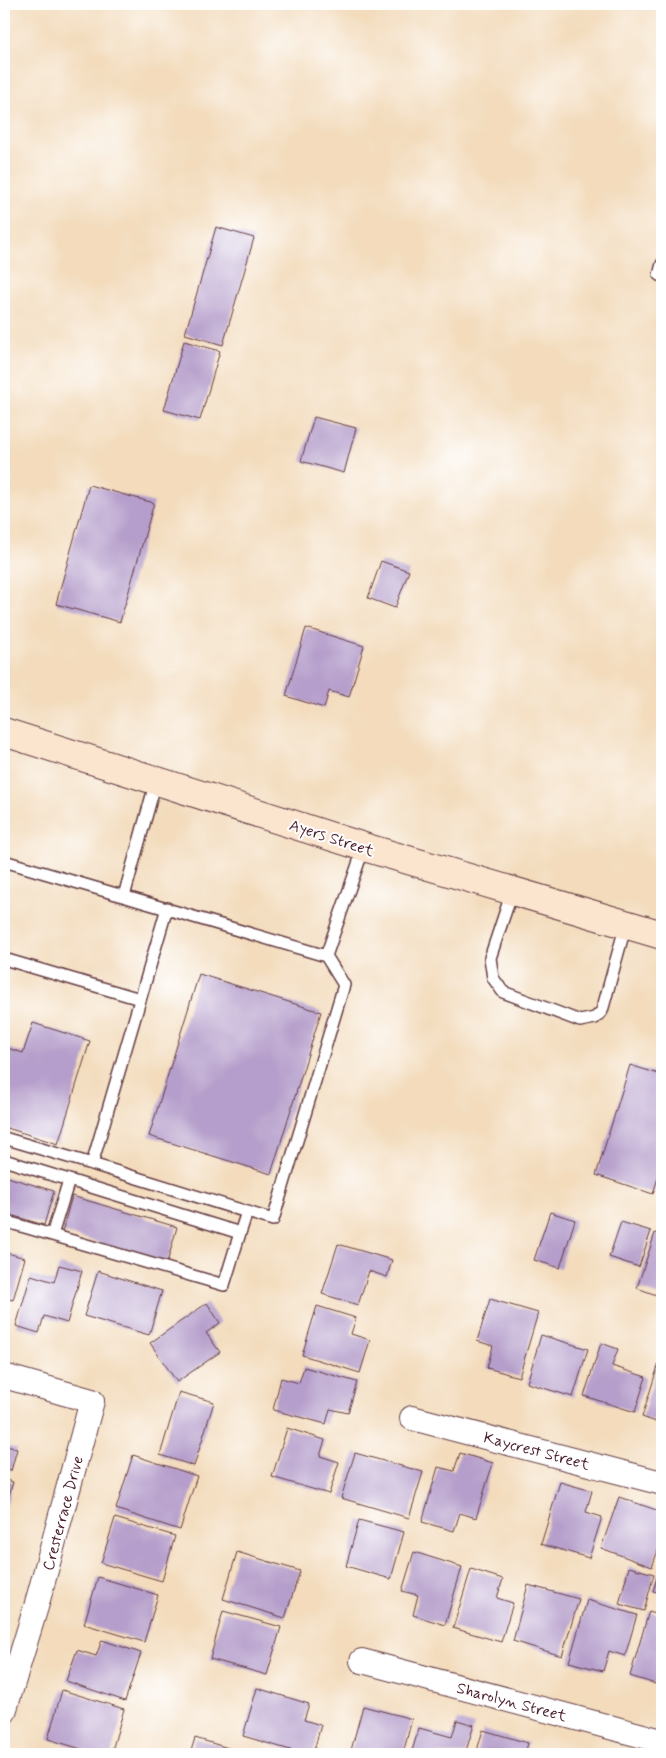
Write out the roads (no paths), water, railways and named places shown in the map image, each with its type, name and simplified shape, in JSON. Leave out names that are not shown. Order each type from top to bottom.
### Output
[{"type":"main road","name":"Ayers Street","points":[[4,732],[364,847],[662,935]]},
{"type":"street","name":"Cresterrace Drive","points":[[4,1376],[92,1401],[36,1607],[4,1712]]},
{"type":"street","name":"Kaycrest Street","points":[[412,1418],[662,1483]]},
{"type":"street","name":"Sharolyn Street","points":[[362,1661],[662,1741]]},
{"type":"lane","points":[[662,264],[659,275],[662,276]]},
{"type":"lane","points":[[124,896],[156,781]]},
{"type":"lane","points":[[326,956],[364,847]]},
{"type":"lane","points":[[4,861],[326,956],[344,985],[273,1220],[4,1138]]},
{"type":"lane","points":[[512,892],[490,958],[493,978],[503,992],[580,1021],[595,1018],[602,1011],[626,924]]},
{"type":"lane","points":[[92,1164],[167,908]]},
{"type":"lane","points":[[4,959],[140,998]]},
{"type":"lane","points":[[4,1160],[240,1233]]},
{"type":"lane","points":[[52,1235],[70,1180]]},
{"type":"lane","points":[[4,1221],[224,1285],[247,1212]]}]
